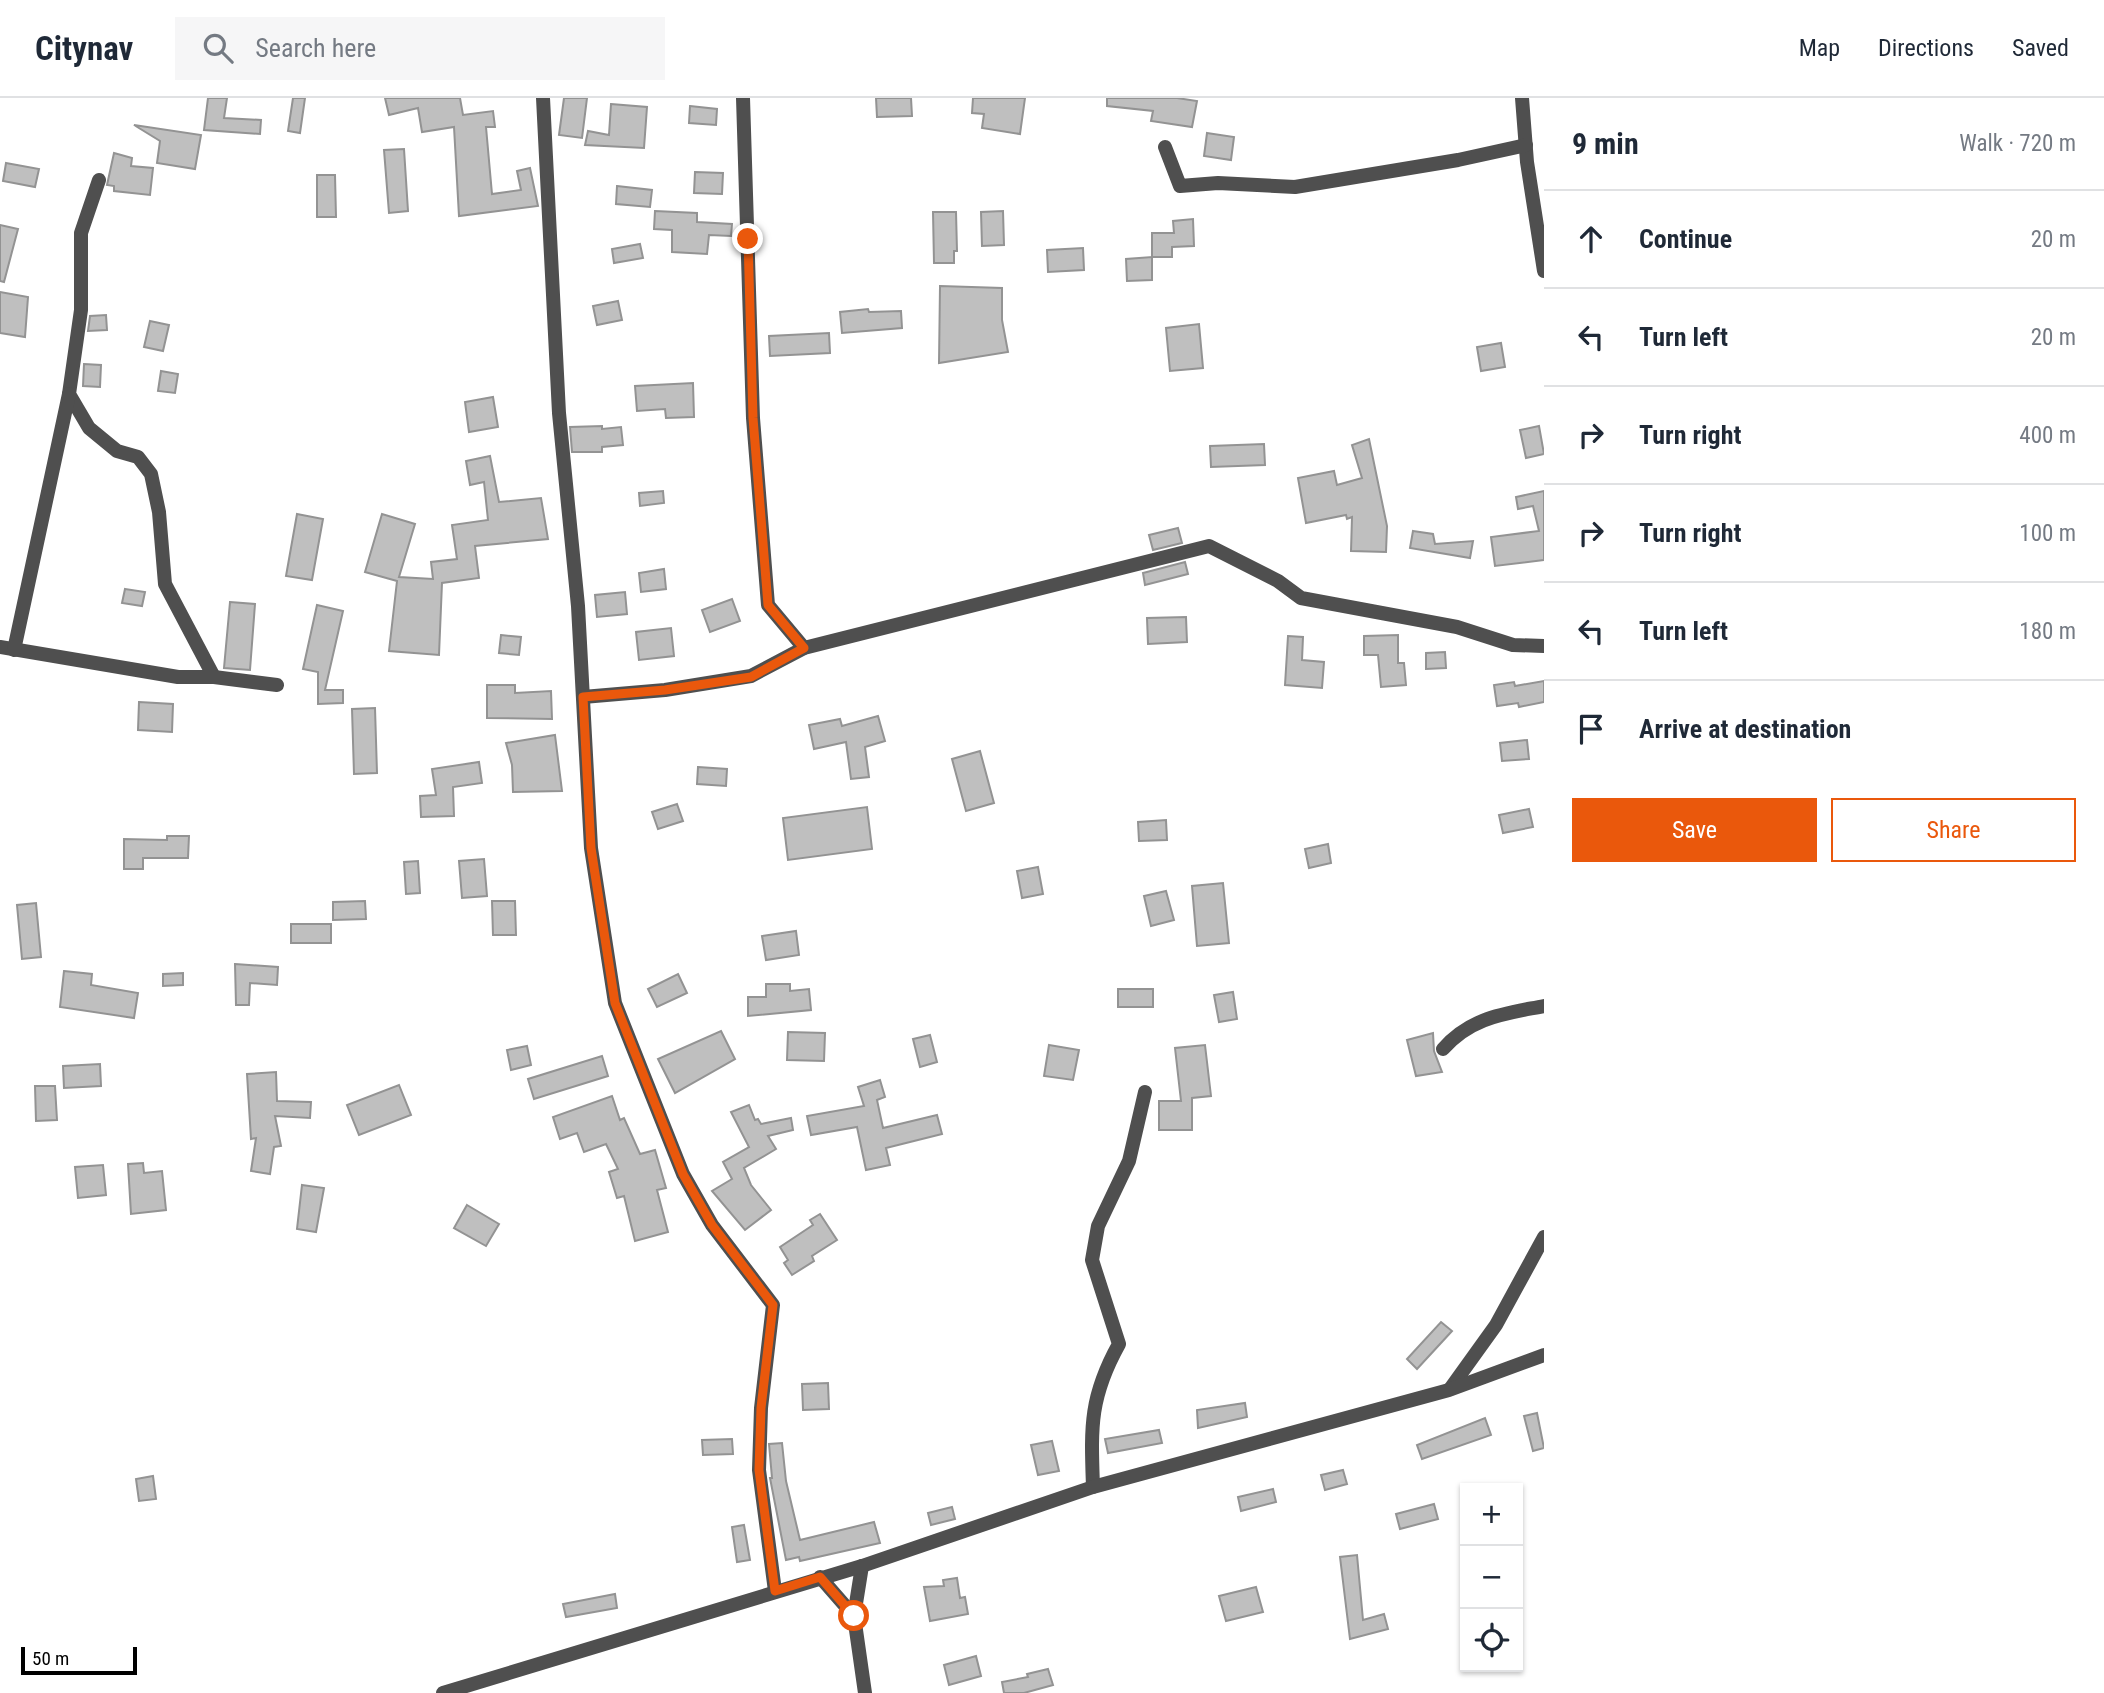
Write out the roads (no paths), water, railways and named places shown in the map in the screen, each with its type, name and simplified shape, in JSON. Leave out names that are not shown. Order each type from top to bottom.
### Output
[{"type":"street","points":[[543,98],[559,412],[578,606],[591,848],[615,1003],[683,1174],[712,1225],[773,1305],[761,1408],[759,1470],[775,1591]]},
{"type":"street","points":[[743,98],[753,418],[768,605],[804,648]]},
{"type":"street","points":[[1522,98],[1544,271]]},
{"type":"street","points":[[1165,147],[1180,187],[1218,183],[1295,187],[1458,160],[1526,145]]},
{"type":"street","points":[[99,180],[81,233],[80,310],[69,394],[7,649],[178,677],[214,677],[278,685]]},
{"type":"street","points":[[69,394],[89,428],[117,451],[138,457],[151,474],[159,512],[164,583],[214,677]]},
{"type":"street","points":[[583,697],[665,690],[751,677],[804,648],[1209,546],[1278,580],[1301,598],[1457,627],[1513,645],[1544,646]]},
{"type":"street","points":[[1443,1049],[1460,1030],[1484,1020],[1544,1006]]},
{"type":"street","points":[[1093,1488],[1091,1441],[1095,1395],[1119,1344],[1092,1260],[1098,1226],[1129,1161],[1145,1092]]},
{"type":"street","points":[[1449,1390],[1496,1325],[1544,1237]]},
{"type":"street","points":[[443,1693],[862,1566],[1093,1488],[1449,1390],[1544,1354]]},
{"type":"street","points":[[862,1566],[854,1616],[865,1693]]},
{"type":"street","points":[[820,1577],[854,1616]]}]
